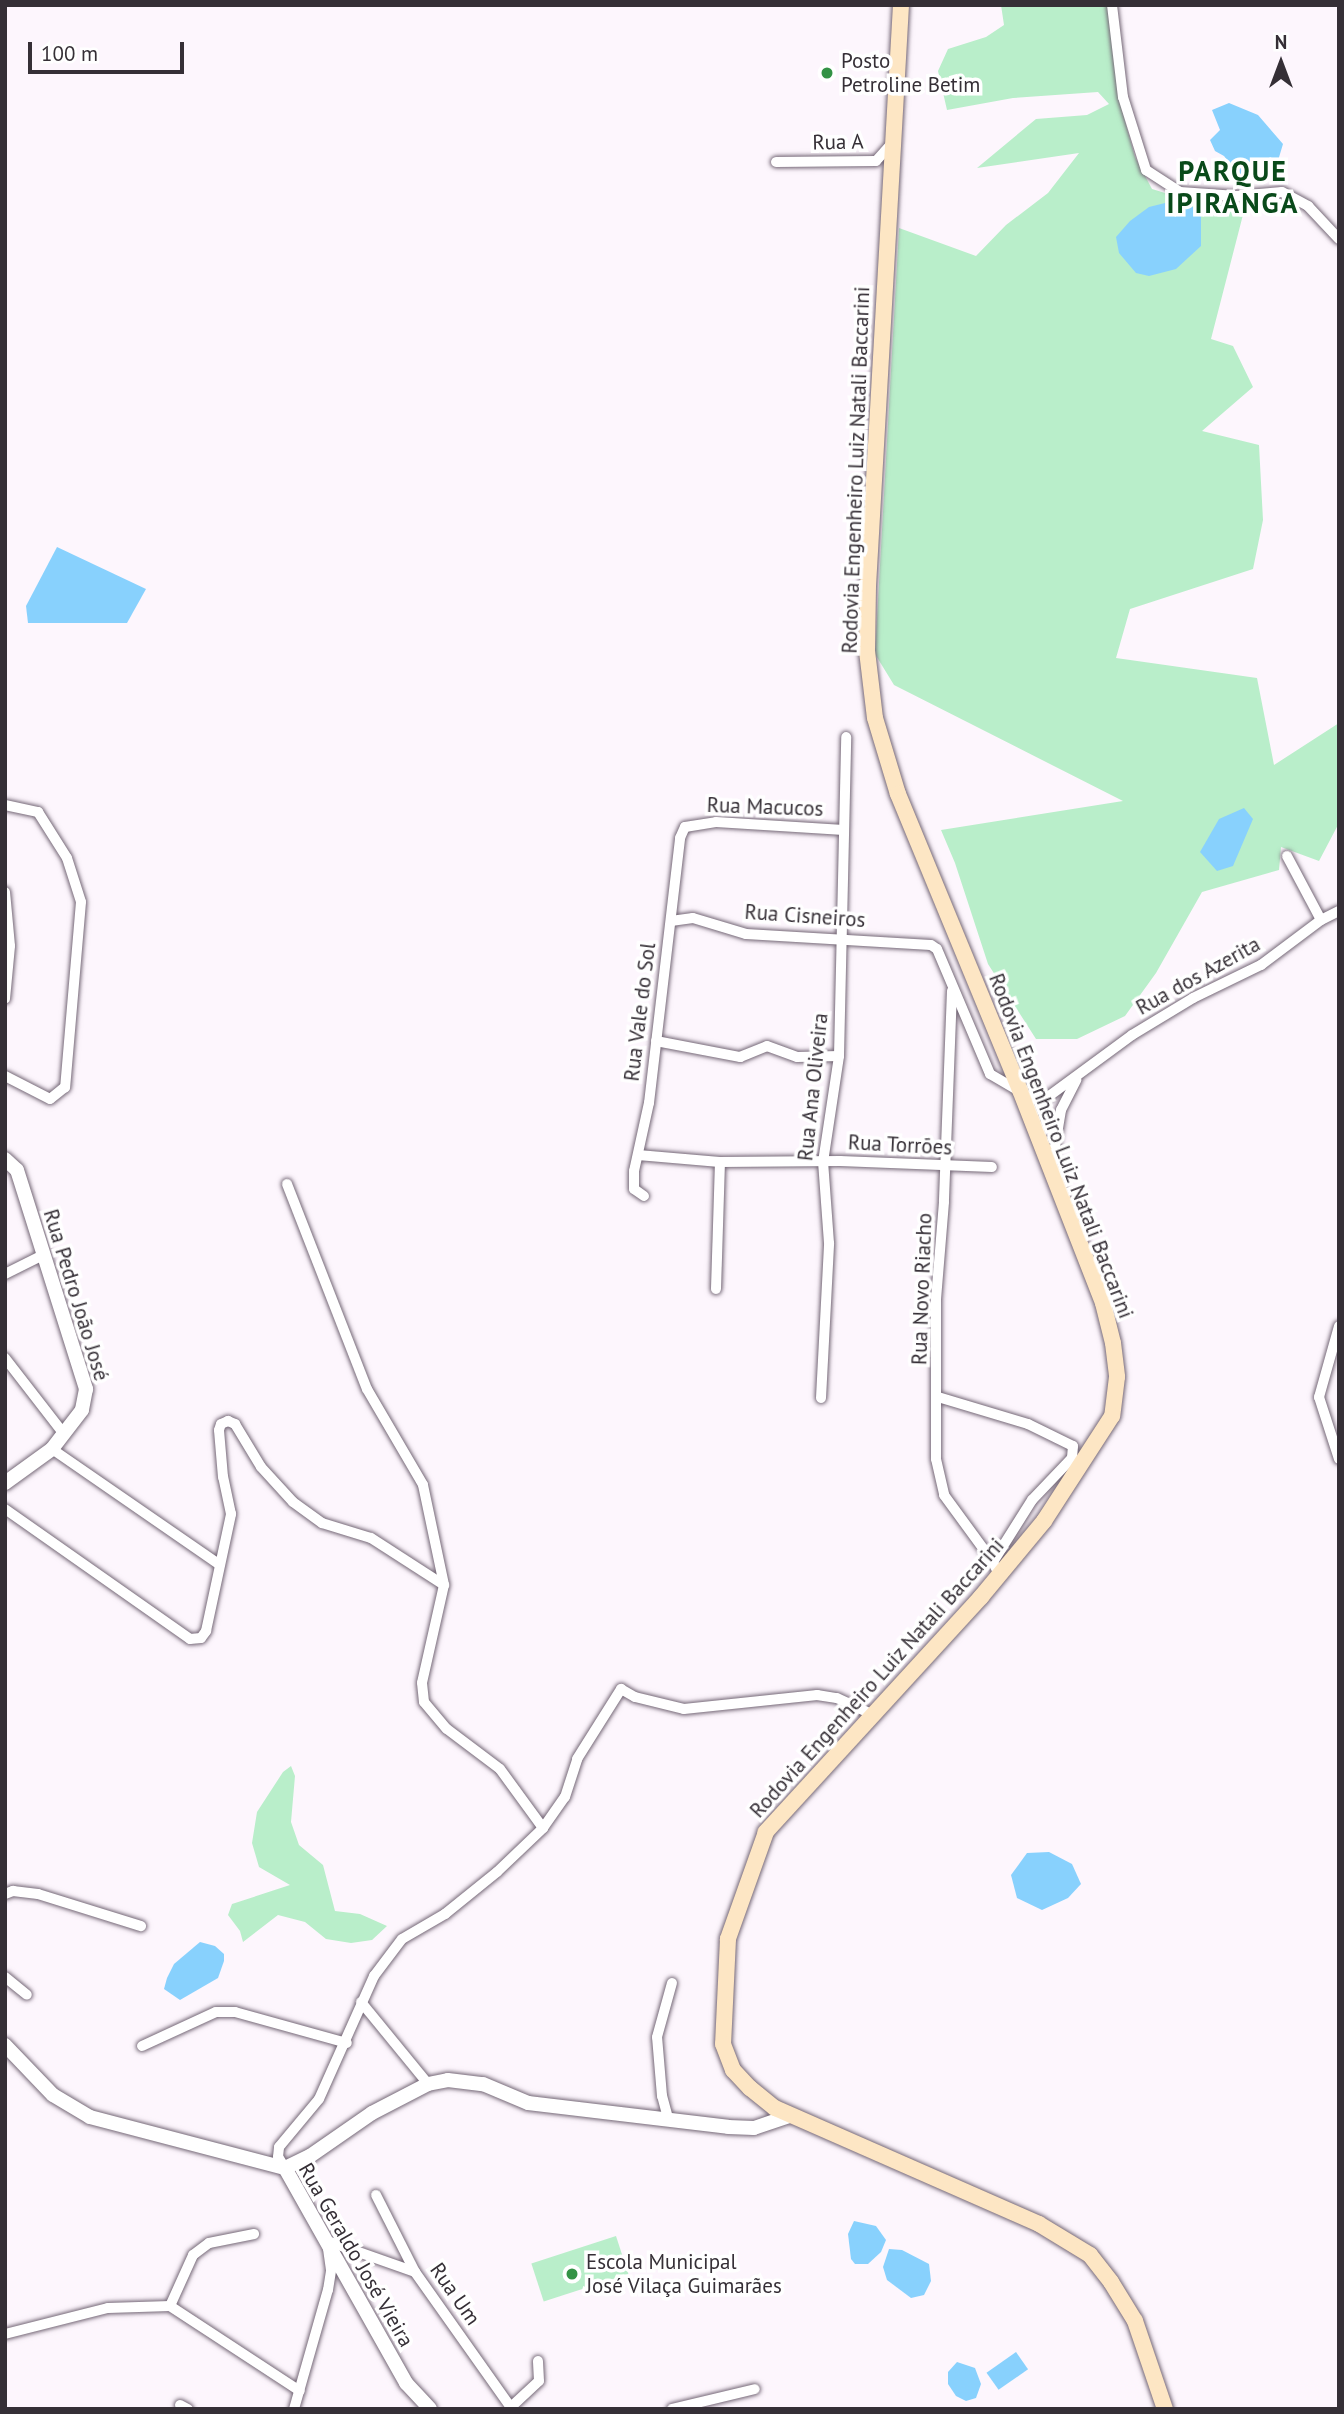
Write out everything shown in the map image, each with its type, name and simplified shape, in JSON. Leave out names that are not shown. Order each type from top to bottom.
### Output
[{"type":"main road","name":"Rodovia Engenheiro Luiz Natali Baccarini","points":[[901,5],[867,586],[867,651],[875,718],[898,794],[1020,1090],[1103,1303],[1113,1343],[1117,1377],[1112,1416],[1044,1521],[996,1569],[766,1832],[728,1939],[723,2043],[733,2070],[775,2108],[1039,2224],[1090,2255],[1111,2282],[1135,2321],[1165,2409]]},
{"type":"street","points":[[1112,5],[1123,97],[1146,170],[1181,192],[1237,196],[1282,192],[1308,206],[1339,239]]},
{"type":"street","name":"Rua A","points":[[776,162],[876,161],[892,143]]},
{"type":"street","name":"Rua Ana Oliveira","points":[[821,1398],[829,1243],[823,1162],[839,1056],[844,938],[846,737]]},
{"type":"street","points":[[5,805],[38,811],[67,858],[81,902],[65,1087],[50,1099],[5,1076]]},
{"type":"street","name":"Rua Macucos","points":[[685,827],[716,822],[844,830]]},
{"type":"street","name":"Rua Vale do Sol","points":[[644,1196],[634,1189],[634,1171],[656,1041],[680,838],[685,827]]},
{"type":"street","points":[[1287,856],[1321,920]]},
{"type":"street","points":[[5,892],[8,946],[5,999]]},
{"type":"street","name":"Rua dos Azerita","points":[[1020,1090],[1031,1098],[1045,1099],[1132,1035],[1193,998],[1261,965],[1321,920],[1339,911]]},
{"type":"street","name":"Rua Cisneiros","points":[[671,921],[693,918],[746,934],[931,944],[937,949],[953,986]]},
{"type":"street","points":[[953,986],[990,1074],[1020,1090]]},
{"type":"street","name":"Rua Novo Riacho","points":[[953,986],[936,1300],[936,1459],[944,1495],[996,1569]]},
{"type":"street","points":[[656,1041],[740,1057],[767,1046],[797,1057],[839,1056]]},
{"type":"street","points":[[1053,1175],[1052,1153],[1061,1110],[1077,1077]]},
{"type":"street","name":"Rua Torrões","points":[[638,1155],[720,1162],[992,1167]]},
{"type":"street","name":"Rua Pedro João José","points":[[5,1159],[17,1170],[86,1389],[82,1410],[52,1449],[5,1483]]},
{"type":"street","points":[[716,1289],[720,1162]]},
{"type":"street","points":[[287,1184],[367,1388],[423,1486],[444,1585],[422,1683],[424,1702],[447,1729],[500,1769],[543,1828]]},
{"type":"street","points":[[5,1274],[43,1255]]},
{"type":"street","points":[[1339,1326],[1319,1397],[1339,1459]]},
{"type":"street","points":[[5,1358],[64,1434]]},
{"type":"street","points":[[938,1397],[1028,1424],[1073,1446],[1072,1458],[1032,1500],[996,1569]]},
{"type":"street","points":[[5,1509],[190,1639],[201,1637],[206,1631],[231,1514],[223,1477],[219,1430],[221,1424],[228,1422],[235,1424],[261,1467],[293,1502],[322,1523],[371,1538],[444,1585]]},
{"type":"street","points":[[52,1449],[219,1564]]},
{"type":"street","points":[[792,2115],[754,2128],[528,2103],[483,2084],[448,2080],[428,2084],[372,2113],[310,2156],[285,2168],[278,2157],[279,2147],[319,2099],[347,2043],[361,2002],[374,1976],[402,1939],[445,1914],[498,1872],[543,1828],[565,1797],[577,1759],[621,1689],[635,1697],[684,1709],[817,1695],[837,1698],[871,1714]]},
{"type":"street","points":[[5,1894],[13,1891],[38,1894],[141,1926]]},
{"type":"street","points":[[5,1977],[27,1995]]},
{"type":"street","points":[[668,2118],[662,2096],[657,2037],[672,1983]]},
{"type":"street","points":[[361,2002],[428,2084]]},
{"type":"street","points":[[142,2046],[216,2012],[235,2012],[347,2043]]},
{"type":"street","name":"Rua Geraldo José Vieira","points":[[5,2045],[53,2095],[90,2117],[285,2168],[406,2383],[430,2409]]},
{"type":"street","name":"Rua Um","points":[[376,2194],[415,2272],[511,2408]]},
{"type":"street","points":[[170,2306],[192,2255],[209,2243],[254,2234]]},
{"type":"street","points":[[294,2409],[328,2290],[331,2270],[327,2241],[415,2272]]},
{"type":"street","points":[[5,2334],[108,2308],[170,2306],[300,2391]]},
{"type":"street","points":[[511,2408],[539,2381],[538,2361]]},
{"type":"street","points":[[672,2409],[755,2389]]},
{"type":"green space","points":[[1001,5],[1108,5],[1119,99],[1135,157],[1152,189],[1198,203],[1245,207],[1211,339],[1233,346],[1253,387],[1202,431],[1259,445],[1263,520],[1253,569],[1130,609],[1116,658],[1257,678],[1274,765],[1339,723],[1339,823],[1319,861],[1281,847],[1279,870],[1202,892],[1156,973],[1125,1016],[1077,1039],[1036,1039],[988,964],[955,863],[941,830],[1123,801],[894,685],[875,654],[899,228],[976,256],[1006,225],[1048,193],[1079,153],[977,168],[1036,119],[1087,115],[1109,104],[1098,92],[1013,98],[947,110],[938,71],[948,49],[986,37],[1004,25]]},
{"type":"green space","points":[[291,1766],[295,1776],[291,1822],[299,1845],[323,1865],[335,1911],[360,1914],[387,1926],[372,1940],[351,1943],[326,1939],[305,1922],[278,1915],[243,1942],[240,1931],[228,1915],[232,1904],[290,1885],[259,1867],[252,1843],[257,1812],[283,1772]]},
{"type":"green space","points":[[616,2236],[628,2274],[544,2302],[531,2264]]},
{"type":"water","points":[[1229,103],[1258,115],[1283,144],[1277,164],[1267,177],[1238,174],[1224,156],[1215,151],[1210,140],[1220,130],[1212,110]]},
{"type":"water","points":[[1165,203],[1201,208],[1201,246],[1176,269],[1149,276],[1136,273],[1119,253],[1116,237],[1130,221],[1149,207]]},
{"type":"water","points":[[57,547],[146,589],[127,623],[28,623],[26,606]]},
{"type":"water","points":[[1244,808],[1253,819],[1233,866],[1217,871],[1200,852],[1219,819]]},
{"type":"water","points":[[1049,1852],[1072,1864],[1081,1884],[1068,1898],[1042,1910],[1017,1898],[1011,1875],[1027,1853]]},
{"type":"water","points":[[200,1942],[215,1946],[224,1954],[224,1961],[218,1978],[180,2000],[164,1989],[167,1978],[174,1964]]},
{"type":"water","points":[[854,2221],[876,2226],[886,2240],[881,2252],[868,2264],[855,2264],[851,2259],[848,2234]]},
{"type":"water","points":[[889,2249],[902,2250],[929,2264],[931,2281],[924,2295],[911,2298],[887,2280],[883,2267]]},
{"type":"water","points":[[1016,2352],[1028,2369],[999,2390],[987,2373]]},
{"type":"water","points":[[957,2362],[975,2368],[981,2384],[976,2398],[966,2401],[956,2396],[948,2384],[948,2372]]},
{"type":"place","name":"Posto Petroline Betim","points":[[827,73]]},
{"type":"place","name":"Escola Municipal José Vilaça Guimarães","points":[[572,2274]]},
{"type":"district","name":"PARQUE IPIRANGA","points":[[1233,187]]}]
